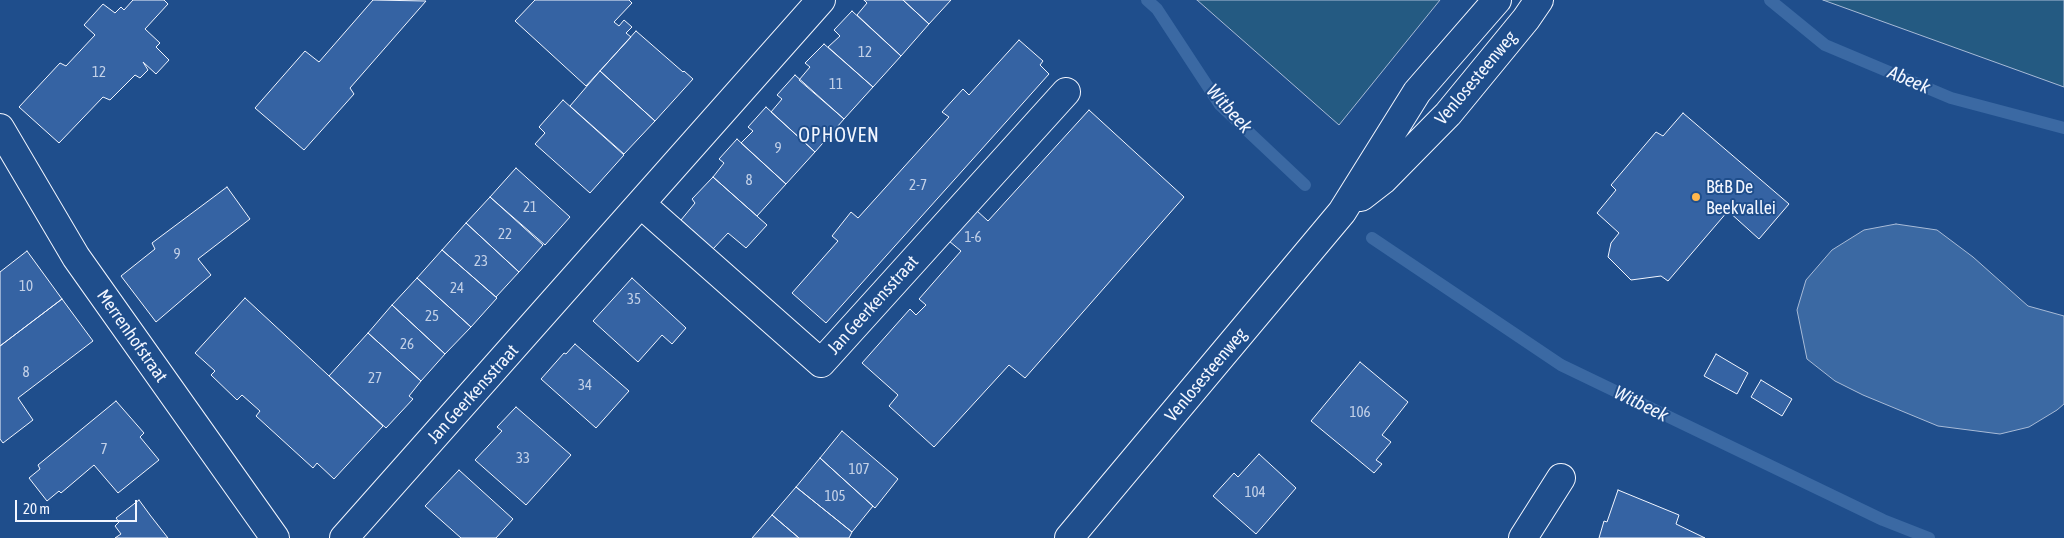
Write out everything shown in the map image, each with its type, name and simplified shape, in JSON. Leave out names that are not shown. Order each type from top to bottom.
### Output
[{"type":"street","name":"Jan Geerkensstraat","points":[[344,538],[821,0]]},
{"type":"street","name":"Venlosesteenweg","points":[[1069,538],[1342,212],[1417,92],[1497,0]]},
{"type":"street","name":"Venlosesteenweg","points":[[1342,212],[1383,180],[1448,114],[1526,19],[1538,0]]},
{"type":"street","name":"Jan Geerkensstraat","points":[[641,204],[821,363],[1066,92]]},
{"type":"street","name":"Merrenhofstraat","points":[[0,128],[76,257],[275,538]]},
{"type":"street","points":[[1523,538],[1561,478]]},
{"type":"shaded area","points":[[1197,0],[1440,0],[1339,125]]},
{"type":"shaded area","points":[[1823,0],[2064,0],[2064,87]]},
{"type":"shaded area","points":[[1896,224],[1937,230],[1973,257],[2028,306],[2064,316],[2064,404],[2029,427],[2000,434],[1938,426],[1863,395],[1835,381],[1807,359],[1797,310],[1806,280],[1832,250],[1864,230]]},
{"type":"building","points":[[133,0],[164,0],[168,4],[145,29],[160,43],[156,47],[169,60],[156,74],[143,62],[148,70],[140,78],[135,75],[110,100],[103,97],[59,143],[19,107],[60,63],[66,66],[95,35],[84,25],[103,4],[115,13],[121,7],[124,10]]},
{"type":"building","points":[[373,0],[426,1],[350,88],[354,94],[304,150],[255,108],[305,51],[319,62]]},
{"type":"building","points":[[535,0],[629,0],[632,3],[614,22],[619,26],[624,20],[632,27],[626,33],[631,37],[586,86],[515,21]]},
{"type":"building","points":[[864,0],[903,0],[929,24],[901,56],[857,15],[867,3]]},
{"type":"building","points":[[903,0],[951,0],[929,24]]},
{"type":"building","points":[[852,11],[901,56],[873,87],[828,47],[840,36],[834,30]]},
{"type":"building","points":[[636,31],[693,79],[655,121],[600,71]]},
{"type":"building","points":[[1019,40],[1043,61],[1040,65],[1049,74],[826,323],[792,293],[838,241],[832,236],[851,212],[858,218],[949,117],[942,112],[963,89],[969,95]]},
{"type":"building","points":[[824,44],[873,87],[844,119],[799,80],[810,67],[805,63]]},
{"type":"building","points":[[600,71],[655,121],[624,154],[570,106]]},
{"type":"building","points":[[795,75],[844,119],[815,152],[771,112],[782,99],[777,95]]},
{"type":"building","points":[[563,100],[624,155],[590,193],[535,144],[545,133],[539,127]]},
{"type":"building","points":[[766,107],[815,152],[786,184],[741,143],[753,131],[748,127]]},
{"type":"building","points":[[1089,110],[1184,197],[1025,378],[1009,365],[934,447],[889,406],[898,395],[862,363],[910,309],[916,315],[926,305],[919,299],[961,251],[949,241],[976,210],[988,221]]},
{"type":"building","name":"B&B De Beekvallei","points":[[1683,113],[1789,204],[1759,239],[1728,211],[1668,281],[1661,276],[1631,280],[1608,257],[1611,243],[1619,233],[1597,213],[1616,190],[1611,185],[1656,132],[1663,136]]},
{"type":"building","points":[[737,139],[786,184],[757,216],[713,177],[724,163],[719,159]]},
{"type":"building","points":[[516,168],[570,217],[545,245],[490,197]]},
{"type":"building","points":[[713,177],[767,225],[746,248],[728,233],[713,249],[681,220],[695,203],[692,199]]},
{"type":"building","points":[[227,187],[250,219],[198,259],[211,275],[156,322],[121,276],[155,249],[152,243]]},
{"type":"building","points":[[490,197],[543,245],[519,272],[466,223]]},
{"type":"building","points":[[466,223],[519,272],[496,297],[442,250]]},
{"type":"building","points":[[442,250],[497,298],[471,327],[417,278]]},
{"type":"building","points":[[27,251],[62,299],[0,346],[0,272]]},
{"type":"building","points":[[417,278],[471,327],[445,354],[392,305]]},
{"type":"building","points":[[632,278],[686,328],[672,344],[662,335],[638,362],[593,321]]},
{"type":"building","points":[[245,298],[383,426],[334,479],[317,463],[313,468],[256,416],[260,411],[242,395],[237,400],[211,375],[215,371],[195,353]]},
{"type":"building","points":[[62,299],[93,341],[18,398],[33,420],[3,443],[0,439],[0,346]]},
{"type":"building","points":[[392,305],[445,354],[421,381],[368,333]]},
{"type":"building","points":[[368,333],[421,381],[409,396],[413,399],[386,428],[329,376]]},
{"type":"building","points":[[575,344],[629,391],[596,428],[541,379],[564,353],[566,354]]},
{"type":"building","points":[[1716,354],[1748,373],[1737,394],[1704,376]]},
{"type":"building","points":[[1360,362],[1408,402],[1382,435],[1391,442],[1376,460],[1382,464],[1374,473],[1311,421]]},
{"type":"building","points":[[1761,380],[1792,399],[1782,416],[1751,397]]},
{"type":"building","points":[[116,401],[144,433],[140,437],[159,460],[118,493],[94,465],[61,493],[59,491],[47,501],[29,478],[40,469],[38,465]]},
{"type":"building","points":[[516,407],[571,455],[526,505],[475,460],[502,431],[497,427]]},
{"type":"building","points":[[842,431],[898,479],[875,508],[820,458]]},
{"type":"building","points":[[1259,454],[1296,488],[1256,534],[1213,496],[1234,473],[1238,477]]},
{"type":"building","points":[[820,458],[873,506],[852,532],[796,487]]},
{"type":"building","points":[[459,470],[513,519],[496,538],[461,538],[425,506]]},
{"type":"building","points":[[796,487],[852,532],[849,538],[799,538],[772,515]]},
{"type":"building","points":[[1618,490],[1679,515],[1676,524],[1705,538],[1599,538],[1604,521],[1607,522]]},
{"type":"building","points":[[139,500],[168,538],[115,538],[121,534],[115,526],[119,522],[116,518]]},
{"type":"building","points":[[772,515],[799,538],[752,538]]},
{"type":"waterway","name":"Witbeek","points":[[1147,0],[1157,9],[1220,105],[1305,185]]},
{"type":"waterway","name":"Abeek","points":[[1770,0],[1825,45],[1951,98],[2064,128]]},
{"type":"waterway","name":"Witbeek","points":[[1372,238],[1561,365],[1883,520],[1929,538]]},
{"type":"place","name":"B&B De Beekvallei","points":[[1696,197]]},
{"type":"district","name":"OPHOVEN","points":[[839,136]]}]
